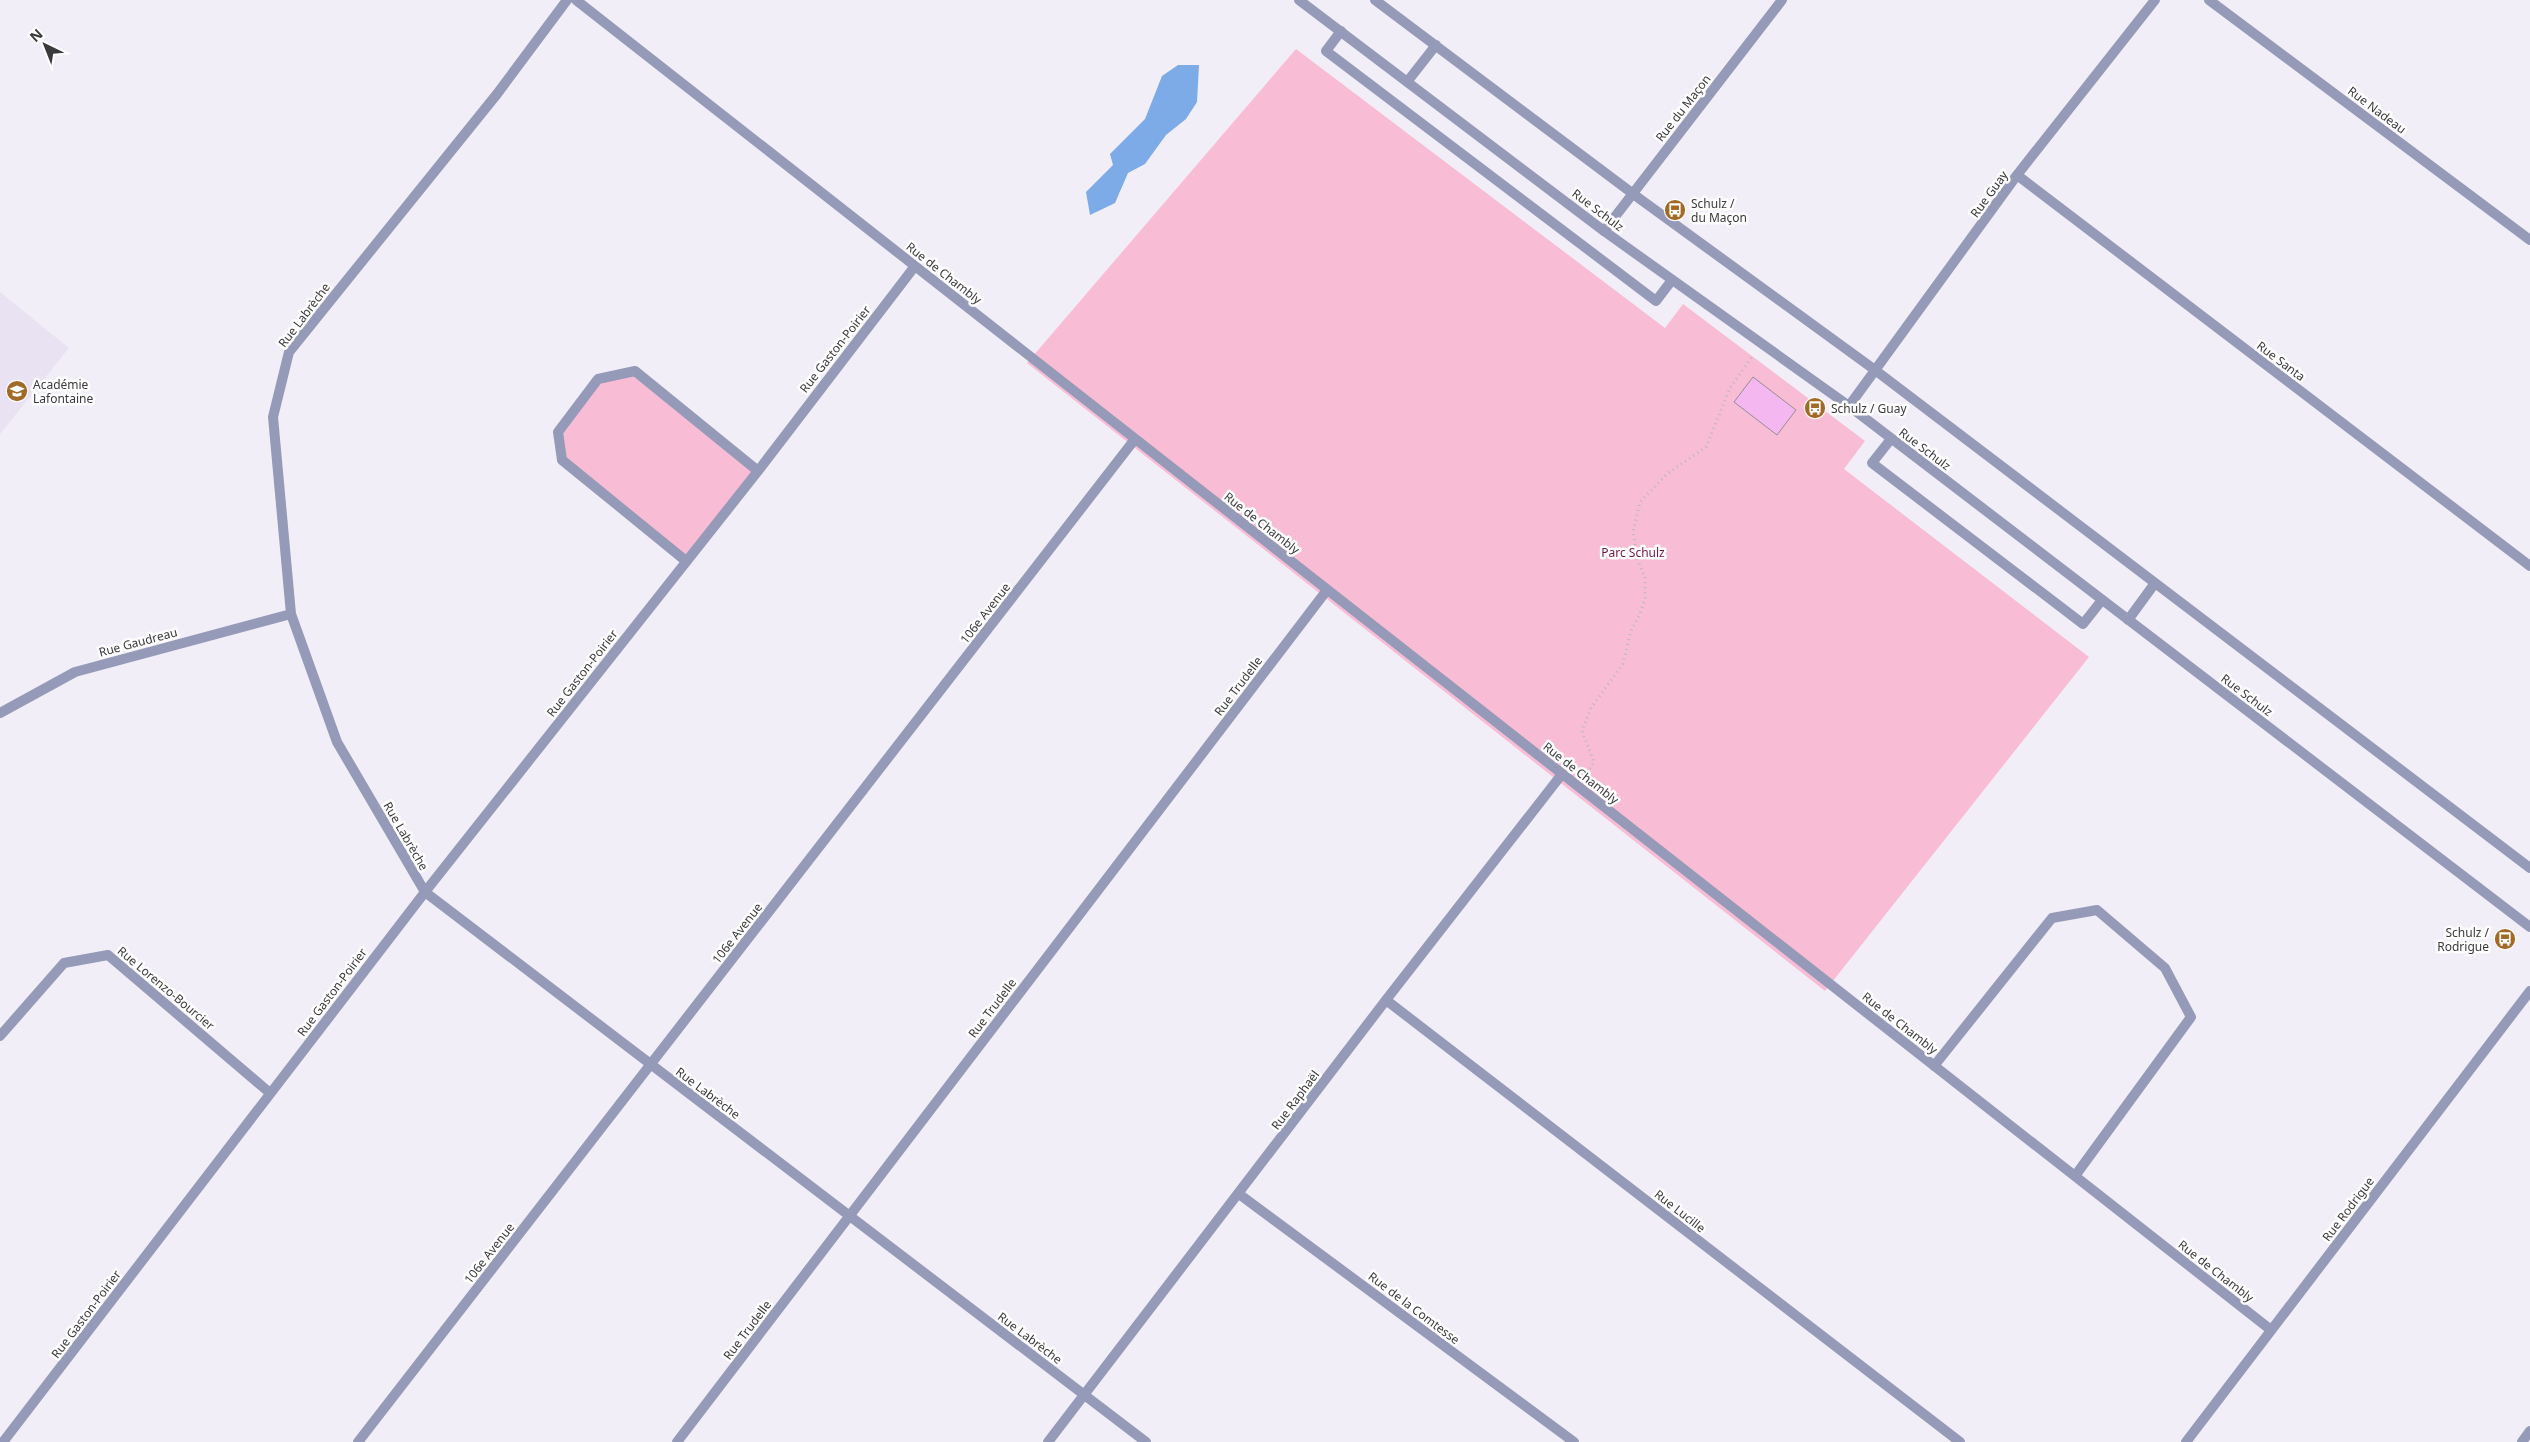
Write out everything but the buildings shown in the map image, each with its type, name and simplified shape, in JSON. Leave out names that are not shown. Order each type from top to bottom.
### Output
[{"type":"street","name":"Rue Labrèche","points":[[566,0],[497,94],[289,352],[272,418],[291,614],[337,742],[425,892],[1146,1442]]},
{"type":"street","name":"Rue de Chambly","points":[[576,0],[2271,1330]]},
{"type":"street","name":"Rue Schulz","points":[[1299,0],[1604,231],[1848,406],[2530,927]]},
{"type":"street","points":[[1375,0],[1633,193],[1875,370],[2530,868]]},
{"type":"street","name":"Rue du Maçon","points":[[1604,231],[1782,0]]},
{"type":"street","name":"Rue Guay","points":[[1848,406],[2017,175],[2154,0]]},
{"type":"street","name":"Rue Nadeau","points":[[2209,0],[2530,240]]},
{"type":"street","points":[[1340,32],[1326,51],[1656,301],[1672,280]]},
{"type":"street","points":[[1408,82],[1436,45]]},
{"type":"street","name":"Rue Santa","points":[[2017,175],[2530,566]]},
{"type":"street","name":"Rue Gaston-Poirier","points":[[3,1442],[425,892],[758,470],[915,266]]},
{"type":"street","points":[[686,561],[562,460],[558,432],[598,379],[635,371],[758,470]]},
{"type":"street","name":"106e Avenue","points":[[358,1442],[1135,439]]},
{"type":"street","points":[[1891,439],[1872,464],[2083,624],[2102,600]]},
{"type":"street","points":[[2128,620],[2155,583]]},
{"type":"street","name":"Rue Trudelle","points":[[677,1442],[1327,590]]},
{"type":"street","name":"Rue Gaudreau","points":[[0,713],[75,672],[291,614]]},
{"type":"street","name":"Rue Raphaël","points":[[1048,1442],[1386,1000],[1562,774]]},
{"type":"street","name":"Rue de Chambly","points":[[1934,1066],[2052,918],[2097,910],[2165,968],[2191,1017],[2075,1176]]},
{"type":"street","name":"Rue Lorenzo-Bourcier","points":[[0,1036],[64,963],[108,955],[270,1094]]},
{"type":"street","name":"Rue Rodrigue","points":[[2186,1442],[2530,991]]},
{"type":"street","name":"Rue Lucille","points":[[1386,1000],[1960,1442]]},
{"type":"street","name":"Rue de la Comtesse","points":[[1239,1194],[1574,1442]]},
{"type":"street","points":[[2522,1442],[2530,1431]]},
{"type":"path","points":[[1579,786],[1594,762],[1582,731],[1591,708],[1623,664],[1631,631],[1640,614],[1645,598],[1645,577],[1638,561],[1633,532],[1640,502],[1666,474],[1706,447],[1730,388],[1762,343]]},
{"type":"shaded area","name":"Académie Lafontaine","points":[[0,292],[69,348],[0,434]]},
{"type":"green space","name":"Parc Schulz","points":[[1296,49],[1665,328],[1683,304],[1865,441],[1844,469],[2089,657],[1825,991],[1027,363]]},
{"type":"green space","points":[[635,371],[758,471],[686,561],[562,460],[558,432],[598,379]]},
{"type":"water","points":[[1178,65],[1199,65],[1197,102],[1186,119],[1166,135],[1145,164],[1128,173],[1115,203],[1090,215],[1086,192],[1113,165],[1110,154],[1145,119],[1162,76]]},
{"type":"place","name":"Schulz / du Maçon","points":[[1675,210]]},
{"type":"place","name":"Académie Lafontaine","points":[[17,391]]},
{"type":"place","name":"Schulz / Guay","points":[[1815,408]]},
{"type":"place","name":"Schulz / Rodrigue","points":[[2505,939]]}]
